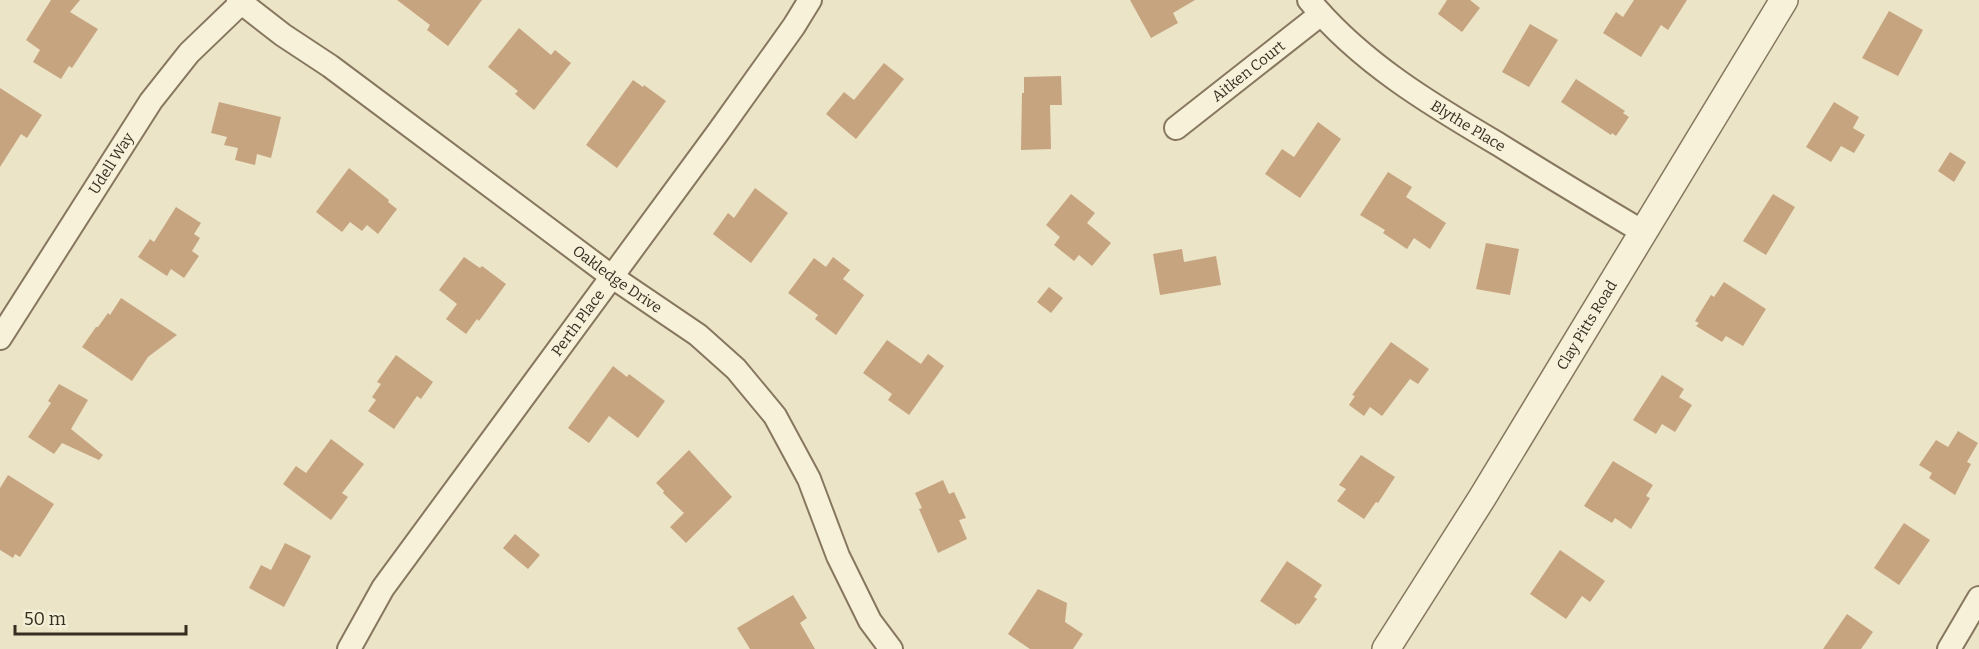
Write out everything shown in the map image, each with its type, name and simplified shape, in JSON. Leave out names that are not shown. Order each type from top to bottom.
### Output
[{"type":"street","name":"Perth Place","points":[[349,649],[383,588],[719,131],[810,0]]},
{"type":"street","name":"Clay Pitts Road","points":[[1386,649],[1482,498],[1784,0]]},
{"type":"street","name":"Oakledge Drive","points":[[239,2],[330,66],[611,276],[698,335],[736,369],[776,416],[809,479],[838,556],[870,621],[891,649]]},
{"type":"street","name":"Udell Way","points":[[0,338],[151,101],[189,53],[239,2]]},
{"type":"street","name":"Blythe Place","points":[[1315,7],[1361,52],[1402,83],[1455,118],[1643,232]]},
{"type":"street","name":"Aitken Court","points":[[1176,128],[1315,7]]},
{"type":"street","points":[[1949,649],[1979,598]]},
{"type":"building","points":[[51,0],[80,0],[70,12],[98,29],[72,68],[69,66],[61,79],[33,62],[40,50],[26,40]]},
{"type":"building","points":[[397,0],[482,0],[448,46],[427,30],[430,25]]},
{"type":"building","points":[[1130,0],[1195,0],[1173,13],[1178,23],[1151,38]]},
{"type":"building","points":[[1447,0],[1470,0],[1480,8],[1462,32],[1438,14]]},
{"type":"building","points":[[1634,0],[1687,0],[1668,30],[1661,25],[1641,57],[1603,33],[1616,12],[1623,17]]},
{"type":"building","points":[[1889,11],[1923,30],[1898,76],[1862,58]]},
{"type":"building","points":[[1530,24],[1558,40],[1529,87],[1502,72]]},
{"type":"building","points":[[519,28],[551,55],[555,50],[571,63],[534,110],[515,94],[518,91],[488,67]]},
{"type":"building","points":[[884,63],[904,79],[856,139],[826,114],[844,92],[854,100]]},
{"type":"building","points":[[1061,76],[1062,105],[1050,105],[1051,149],[1021,150],[1024,77]]},
{"type":"building","points":[[1576,79],[1625,111],[1623,113],[1629,117],[1616,136],[1561,102]]},
{"type":"building","points":[[633,80],[666,101],[617,168],[586,145]]},
{"type":"building","points":[[0,88],[42,115],[27,138],[21,134],[0,167]]},
{"type":"building","points":[[219,102],[281,117],[271,158],[257,154],[255,165],[235,160],[238,148],[224,145],[227,137],[211,133]]},
{"type":"building","points":[[1834,102],[1859,117],[1853,128],[1865,135],[1854,153],[1841,146],[1831,162],[1806,147]]},
{"type":"building","points":[[1318,122],[1341,139],[1300,198],[1265,174],[1282,149],[1294,157]]},
{"type":"building","points":[[1950,152],[1966,162],[1954,182],[1938,171]]},
{"type":"building","points":[[349,168],[397,209],[378,234],[367,225],[362,231],[350,222],[342,232],[316,212]]},
{"type":"building","points":[[1388,172],[1412,187],[1406,197],[1446,223],[1430,249],[1414,238],[1407,249],[1383,233],[1385,230],[1360,215]]},
{"type":"building","points":[[755,188],[788,213],[751,263],[713,234],[728,213],[734,218]]},
{"type":"building","points":[[1071,194],[1095,213],[1087,223],[1111,243],[1092,266],[1079,255],[1074,261],[1054,245],[1060,237],[1046,225]]},
{"type":"building","points":[[1773,194],[1795,207],[1766,255],[1743,241]]},
{"type":"building","points":[[176,207],[201,223],[194,234],[200,238],[192,251],[199,256],[184,278],[171,269],[167,276],[138,257],[150,239],[154,242]]},
{"type":"building","points":[[1486,243],[1519,249],[1510,295],[1476,289]]},
{"type":"building","points":[[1182,249],[1184,262],[1216,256],[1221,285],[1160,295],[1153,254]]},
{"type":"building","points":[[464,257],[480,268],[482,266],[506,284],[479,321],[477,319],[466,334],[446,319],[457,304],[439,290]]},
{"type":"building","points":[[833,257],[850,270],[843,279],[864,295],[836,335],[815,319],[818,315],[788,293],[814,258],[826,267]]},
{"type":"building","points":[[1724,282],[1766,309],[1743,346],[1726,336],[1722,342],[1696,326],[1699,323],[1695,321],[1711,295],[1714,297]]},
{"type":"building","points":[[1049,287],[1063,298],[1051,313],[1037,302]]},
{"type":"building","points":[[121,298],[177,335],[148,357],[132,381],[82,347],[108,313],[110,315]]},
{"type":"building","points":[[887,340],[921,364],[928,354],[944,366],[909,415],[888,400],[892,394],[863,373]]},
{"type":"building","points":[[1391,342],[1429,369],[1418,384],[1410,379],[1382,416],[1370,407],[1364,416],[1349,405],[1355,396],[1352,395]]},
{"type":"building","points":[[396,355],[433,382],[421,399],[417,396],[394,429],[368,411],[376,400],[372,397],[381,384],[377,382]]},
{"type":"building","points":[[613,366],[627,377],[629,374],[665,401],[638,438],[609,416],[589,443],[568,428]]},
{"type":"building","points":[[1662,375],[1684,389],[1679,397],[1692,405],[1675,432],[1662,424],[1656,434],[1633,420]]},
{"type":"building","points":[[59,384],[88,400],[71,429],[103,455],[99,460],[62,443],[54,454],[28,437],[51,403],[48,401]]},
{"type":"building","points":[[1958,431],[1978,443],[1967,462],[1971,464],[1955,495],[1929,478],[1932,473],[1919,465],[1936,440],[1948,447]]},
{"type":"building","points":[[331,439],[364,464],[342,493],[348,497],[331,520],[283,484],[296,466],[306,473]]},
{"type":"building","points":[[689,450],[732,497],[686,543],[670,527],[684,513],[656,483]]},
{"type":"building","points":[[1361,455],[1395,477],[1364,519],[1337,501],[1346,489],[1339,485]]},
{"type":"building","points":[[1613,461],[1653,485],[1646,496],[1650,498],[1631,529],[1615,518],[1612,523],[1584,506]]},
{"type":"building","points":[[8,475],[54,504],[20,557],[15,554],[13,558],[0,550],[0,488]]},
{"type":"building","points":[[943,480],[949,494],[954,492],[966,518],[959,520],[967,539],[938,553],[919,509],[922,508],[915,493]]},
{"type":"building","points":[[1904,523],[1930,540],[1899,585],[1874,568]]},
{"type":"building","points":[[515,534],[540,555],[528,569],[503,548]]},
{"type":"building","points":[[285,543],[311,556],[284,607],[249,588],[261,565],[271,570]]},
{"type":"building","points":[[1560,550],[1605,581],[1590,602],[1582,596],[1566,619],[1530,594]]},
{"type":"building","points":[[1287,561],[1322,585],[1314,597],[1317,599],[1296,625],[1260,601]]},
{"type":"building","points":[[1038,589],[1067,603],[1065,622],[1083,634],[1073,649],[1030,649],[1008,634]]},
{"type":"building","points":[[793,595],[807,618],[800,623],[815,649],[750,649],[737,628]]},
{"type":"building","points":[[1847,614],[1873,632],[1861,649],[1823,649]]}]
